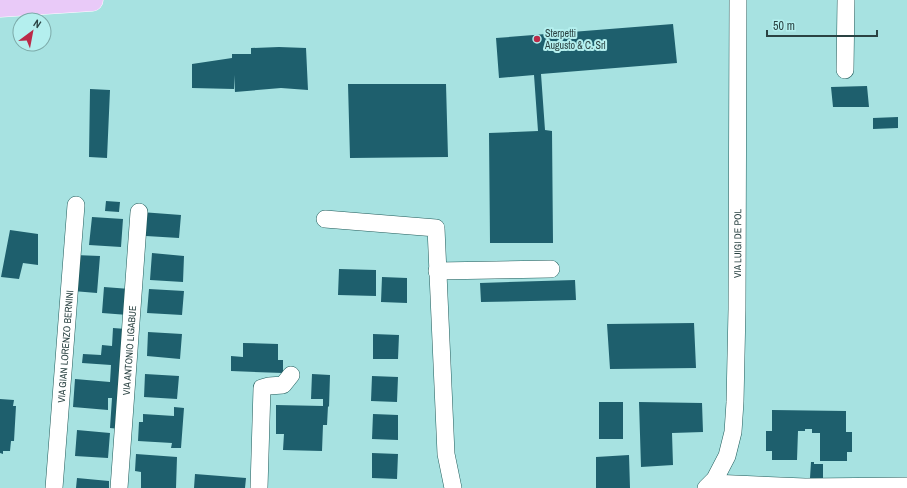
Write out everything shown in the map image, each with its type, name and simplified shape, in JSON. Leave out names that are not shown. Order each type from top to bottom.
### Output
[{"type":"main road","points":[[0,6],[92,0]]},
{"type":"street","name":"VIA LUIGI DE POL","points":[[709,485],[723,464],[730,448],[733,432],[735,402],[737,309],[738,0]]},
{"type":"street","points":[[845,70],[846,0]]},
{"type":"street","name":"VIA GIAN LORENZO BERNINI","points":[[54,488],[76,205]]},
{"type":"street","name":"VIA ANTONIO LIGABUE","points":[[120,488],[139,212]]},
{"type":"street","points":[[325,219],[436,228],[446,454],[452,488]]},
{"type":"street","points":[[437,271],[552,269]]},
{"type":"street","points":[[259,488],[262,388],[283,385],[291,376]]},
{"type":"street","points":[[709,485],[805,487],[907,486]]},
{"type":"building","points":[[673,24],[677,63],[541,74],[545,130],[552,131],[553,243],[490,243],[489,133],[538,131],[534,75],[499,78],[496,38]]},
{"type":"building","points":[[251,48],[306,48],[308,90],[281,88],[235,92],[234,75],[234,89],[192,88],[192,64],[232,58],[232,54],[251,54]]},
{"type":"building","points":[[348,84],[446,84],[448,157],[350,158]]},
{"type":"building","points":[[867,86],[869,107],[833,107],[831,87]]},
{"type":"building","points":[[90,89],[110,90],[107,158],[89,157]]},
{"type":"building","points":[[898,117],[898,128],[873,129],[873,118]]},
{"type":"building","points":[[106,201],[120,202],[119,212],[105,211]]},
{"type":"building","points":[[141,212],[181,215],[179,238],[146,236]]},
{"type":"building","points":[[92,217],[123,219],[121,247],[89,245]]},
{"type":"building","points":[[10,230],[38,234],[38,265],[23,263],[19,279],[1,277]]},
{"type":"building","points":[[152,253],[184,256],[183,282],[150,280]]},
{"type":"building","points":[[75,255],[100,256],[97,293],[73,291]]},
{"type":"building","points":[[339,269],[376,270],[376,296],[338,295]]},
{"type":"building","points":[[382,277],[407,278],[407,303],[381,302]]},
{"type":"building","points":[[575,280],[576,300],[481,302],[480,283]]},
{"type":"building","points":[[104,287],[130,289],[128,315],[102,313]]},
{"type":"building","points":[[149,289],[184,291],[182,315],[147,313]]},
{"type":"building","points":[[694,323],[696,368],[610,369],[607,324]]},
{"type":"building","points":[[113,328],[126,329],[120,429],[110,428],[112,398],[108,398],[108,410],[73,407],[75,379],[110,382],[111,365],[82,363],[83,354],[101,355],[102,345],[112,346]]},
{"type":"building","points":[[148,332],[182,334],[180,359],[147,356]]},
{"type":"building","points":[[373,334],[399,335],[398,359],[373,359]]},
{"type":"building","points":[[243,343],[278,344],[278,360],[283,360],[283,373],[231,371],[231,356],[243,357]]},
{"type":"building","points":[[145,374],[179,376],[177,399],[144,397]]},
{"type":"building","points":[[312,374],[330,375],[329,407],[328,406],[327,425],[323,425],[322,451],[283,450],[284,434],[276,434],[276,405],[323,406],[323,399],[311,399]]},
{"type":"building","points":[[372,376],[398,377],[397,402],[371,401]]},
{"type":"building","points":[[0,399],[14,400],[13,406],[16,406],[14,441],[11,441],[10,451],[3,451],[3,454],[0,453]]},
{"type":"building","points":[[599,402],[623,402],[623,439],[599,439]]},
{"type":"building","points":[[639,402],[702,403],[703,432],[672,433],[673,465],[641,467]]},
{"type":"building","points":[[174,407],[184,408],[181,448],[171,448],[172,443],[138,441],[139,422],[143,422],[143,414],[174,416]]},
{"type":"building","points":[[772,410],[846,411],[846,432],[852,432],[852,452],[847,452],[847,461],[820,461],[820,433],[812,433],[812,429],[798,431],[797,460],[772,460],[772,451],[766,451],[766,431],[772,431]]},
{"type":"building","points":[[373,414],[398,415],[398,440],[372,439]]},
{"type":"building","points":[[77,430],[110,433],[108,458],[75,456]]},
{"type":"building","points":[[372,453],[398,454],[397,479],[372,478]]},
{"type":"building","points":[[136,454],[177,457],[176,488],[141,488],[141,472],[135,471]]},
{"type":"building","points":[[629,455],[630,488],[596,488],[596,457]]},
{"type":"building","points":[[811,462],[814,462],[814,464],[823,464],[823,478],[810,478]]},
{"type":"building","points":[[195,474],[246,478],[245,488],[194,488]]},
{"type":"building","points":[[77,478],[109,481],[109,488],[76,488]]},
{"type":"place","name":"Sterpetti Augusto & C. Srl","points":[[537,39]]}]
